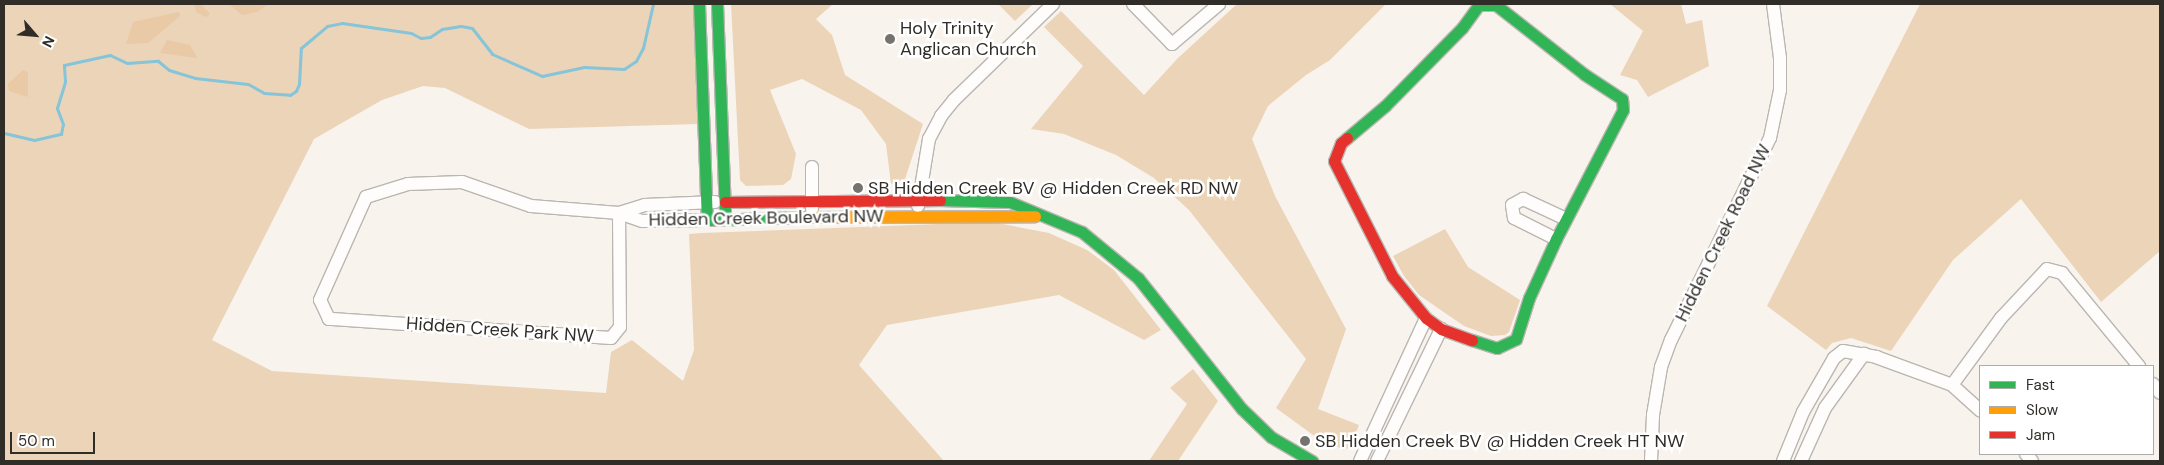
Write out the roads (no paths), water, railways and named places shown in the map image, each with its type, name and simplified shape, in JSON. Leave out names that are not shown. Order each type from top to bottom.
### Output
[{"type":"street","points":[[699,4],[707,220]]},
{"type":"street","points":[[718,4],[726,218]]},
{"type":"street","points":[[916,216],[928,140],[941,116],[954,100],[1053,4]]},
{"type":"street","points":[[1132,4],[1172,44],[1219,4]]},
{"type":"street","name":"Hidden Creek Road NW","points":[[1651,461],[1653,415],[1661,367],[1671,340],[1770,138],[1780,90],[1780,58],[1773,4]]},
{"type":"street","points":[[1480,5],[1496,5],[1584,74],[1622,99],[1623,110],[1566,220],[1529,298],[1516,340],[1496,348],[1441,329],[1426,318],[1392,276],[1334,161],[1341,143],[1385,106],[1462,28],[1480,5]]},
{"type":"street","points":[[812,167],[813,219]]},
{"type":"street","name":"Hidden Creek Park NW","points":[[462,182],[531,206],[619,213],[620,327],[611,338],[329,319],[320,300],[366,197],[408,184],[462,182]]},
{"type":"street","name":"Hidden Creek Boulevard NW","points":[[619,213],[644,204],[707,202],[918,199],[1010,202],[1048,216],[1082,232],[1110,252],[1138,278],[1242,409],[1271,437],[1312,461]]},
{"type":"street","points":[[1556,239],[1514,218],[1512,205],[1523,199],[1566,220]]},
{"type":"street","name":"Hidden Creek Boulevard NW","points":[[619,213],[642,221],[726,218],[813,219],[916,216],[1048,216]]},
{"type":"street","points":[[1952,384],[2001,318],[2047,269],[2062,273],[2138,365]]},
{"type":"street","points":[[1360,461],[1426,318]]},
{"type":"street","points":[[1377,461],[1441,329]]},
{"type":"street","points":[[1783,461],[1803,412],[1834,358],[1843,351],[1864,354],[1952,384],[1979,409]]},
{"type":"street","points":[[1802,461],[1825,408],[1864,354]]},
{"type":"waterway","points":[[4,133],[34,140],[61,134],[63,124],[57,108],[65,81],[64,65],[110,55],[127,63],[158,61],[169,70],[195,78],[248,84],[264,93],[290,95],[296,91],[299,84],[301,48],[327,26],[342,23],[411,33],[421,38],[430,37],[442,29],[461,26],[472,28],[492,54],[542,76],[584,67],[624,69],[636,61],[643,48],[653,4]]},
{"type":"place","name":"Holy Trinity Anglican Church","points":[[890,39]]},
{"type":"place","name":"SB Hidden Creek BV @ Hidden Creek RD NW","points":[[858,188]]},
{"type":"place","name":"SB Hidden Creek BV @ Hidden Creek HT NW","points":[[1305,441]]}]
